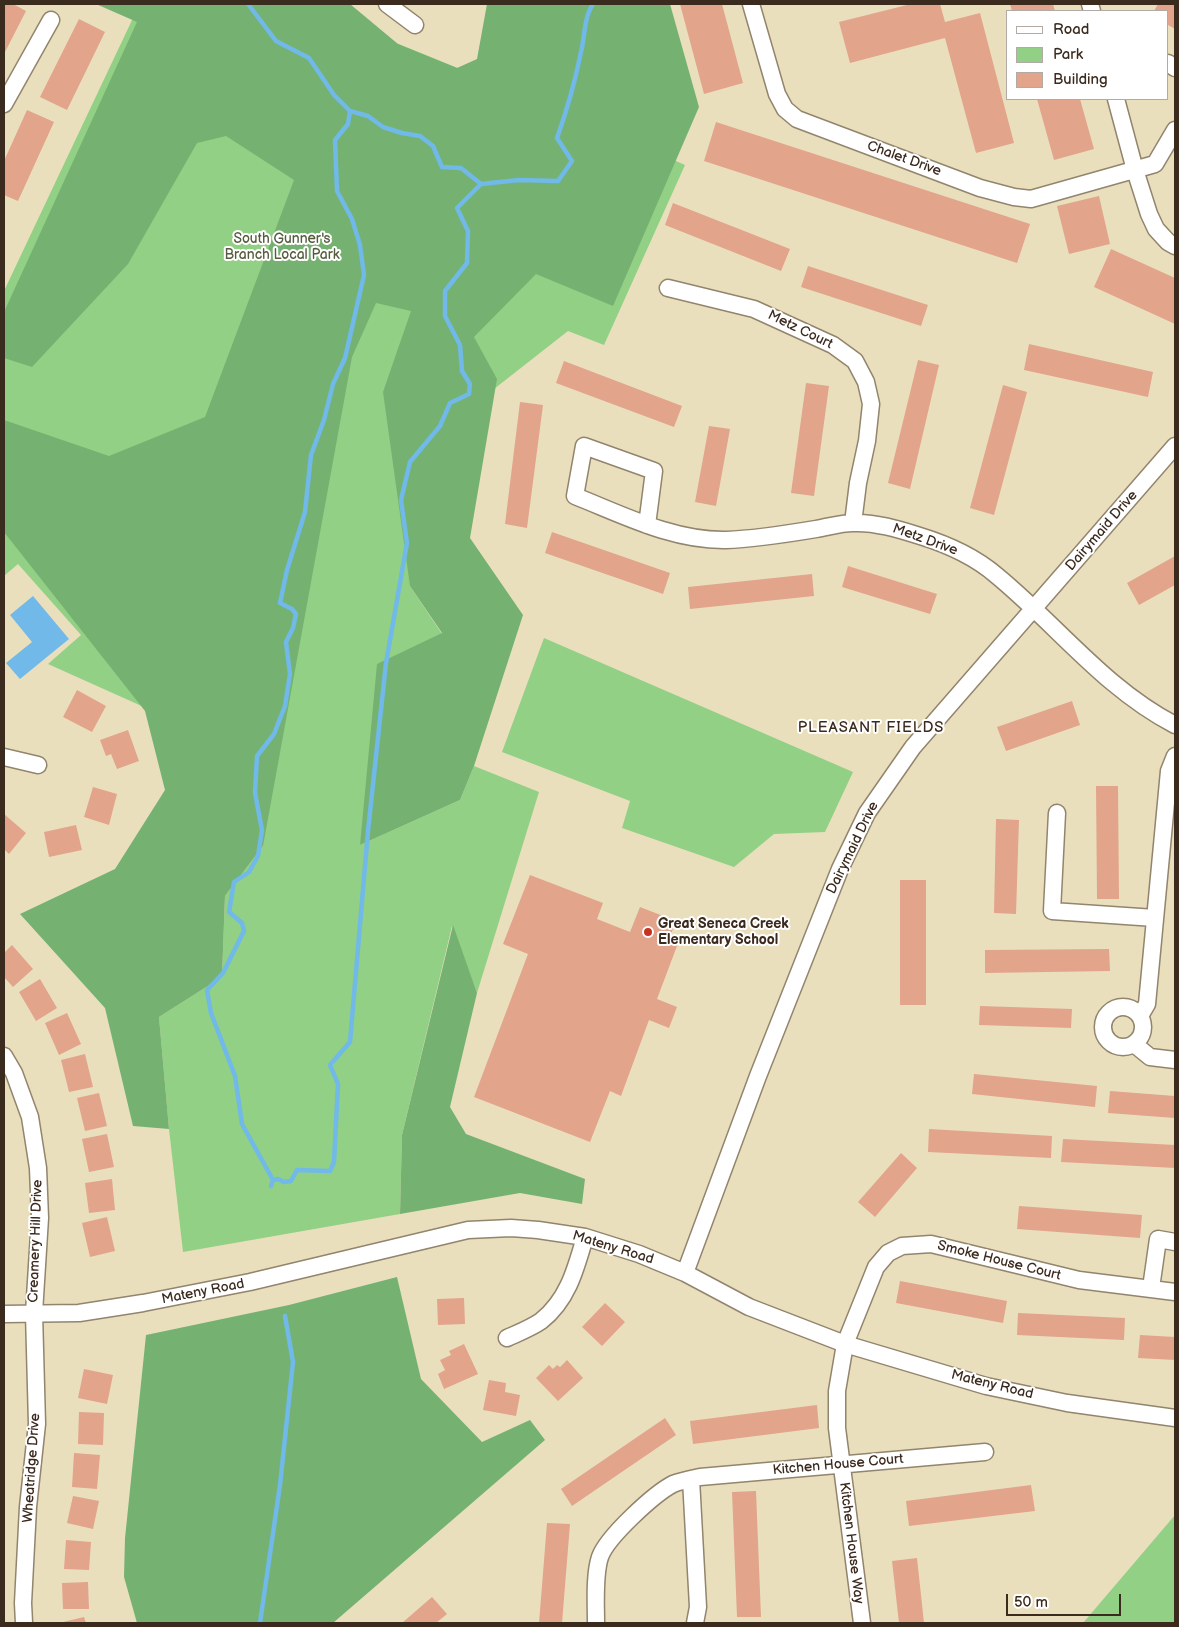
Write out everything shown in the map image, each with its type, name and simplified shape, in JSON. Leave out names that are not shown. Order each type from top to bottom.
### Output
[{"type":"street","points":[[387,4],[415,25]]},
{"type":"street","name":"Chalet Drive","points":[[751,4],[777,94],[785,109],[797,119],[980,188],[1014,197],[1031,199],[1135,170],[1155,164],[1175,130]]},
{"type":"street","points":[[4,104],[50,20]]},
{"type":"street","points":[[1116,100],[1135,170],[1156,229],[1168,242],[1175,246]]},
{"type":"street","name":"Metz Court","points":[[668,288],[754,309],[833,345],[855,361],[866,382],[871,404],[867,441],[858,483],[853,523]]},
{"type":"street","name":"Metz Drive","points":[[647,525],[654,471],[584,446],[575,496],[647,525],[660,530],[694,538],[726,540],[783,534],[853,523],[886,526],[952,548],[995,574],[1124,693],[1153,713],[1175,724]]},
{"type":"street","name":"Dairymaid Drive","points":[[685,1273],[762,1067],[840,869],[867,813],[913,747],[1175,446]]},
{"type":"street","points":[[1140,1016],[1146,1004],[1169,771],[1175,756]]},
{"type":"street","points":[[4,757],[38,765]]},
{"type":"street","points":[[1057,813],[1052,911],[1155,918]]},
{"type":"street","points":[[1119,1006],[1134,1010],[1140,1016],[1143,1023],[1143,1031],[1140,1038],[1134,1044],[1119,1047],[1111,1044],[1106,1038],[1103,1022],[1106,1015],[1119,1006]]},
{"type":"street","points":[[1134,1044],[1150,1057],[1175,1060]]},
{"type":"street","name":"Creamery Hill Drive","points":[[4,1056],[14,1073],[30,1117],[38,1168],[40,1218],[34,1313]]},
{"type":"street","name":"Mateny Road","points":[[4,1314],[79,1313],[143,1303],[250,1282],[468,1230],[511,1228],[585,1237],[639,1254],[685,1273],[749,1307],[846,1344],[986,1386],[1067,1403],[1175,1418]]},
{"type":"street","points":[[507,1338],[540,1322],[556,1306],[566,1293],[573,1277],[585,1237]]},
{"type":"street","points":[[1151,1288],[1158,1239],[1175,1242]]},
{"type":"street","name":"Smoke House Court","points":[[846,1344],[876,1267],[888,1254],[902,1246],[931,1244],[1079,1280],[1175,1292]]},
{"type":"street","name":"Wheatridge Drive","points":[[24,1623],[23,1603],[28,1507],[37,1424],[34,1313]]},
{"type":"street","name":"Kitchen House Way","points":[[846,1344],[836,1391],[837,1428],[862,1623]]},
{"type":"street","name":"Kitchen House Court","points":[[596,1623],[597,1572],[600,1557],[608,1542],[653,1497],[674,1484],[700,1477],[985,1452]]},
{"type":"street","points":[[691,1479],[698,1607],[695,1623]]},
{"type":"green space","name":"South Gunner's Branch Local Park","points":[[96,4],[350,4],[398,44],[457,68],[477,59],[487,4],[670,4],[699,107],[613,306],[536,274],[474,337],[497,379],[470,538],[523,615],[474,766],[460,800],[360,845],[377,664],[442,633],[410,586],[383,392],[411,311],[376,303],[352,357],[263,846],[225,896],[222,977],[159,1017],[169,1129],[133,1126],[105,1008],[20,914],[115,869],[165,790],[145,711],[4,532],[4,420],[109,456],[205,417],[294,180],[226,136],[197,143],[128,264],[32,367],[4,358],[4,312],[137,22]]},
{"type":"green space","name":"South Gunner's Branch Local Park","points":[[300,4],[544,103],[685,165],[604,345],[568,331],[494,389],[410,586],[442,634],[360,845],[460,800],[474,766],[539,792],[477,993],[452,926],[402,1135],[400,1214],[183,1252],[159,1017],[222,977],[225,896],[263,846],[146,708],[48,664],[81,635],[18,564],[4,576],[4,291],[133,18]]},
{"type":"green space","points":[[544,638],[853,772],[825,832],[774,834],[734,867],[622,828],[630,801],[502,752]]},
{"type":"green space","points":[[453,925],[477,993],[450,1107],[466,1134],[585,1179],[582,1204],[520,1193],[400,1214],[402,1135]]},
{"type":"green space","points":[[397,1277],[421,1379],[482,1442],[530,1420],[545,1440],[333,1623],[137,1623],[124,1577],[125,1538],[146,1335],[289,1305]]},
{"type":"green space","points":[[1175,1515],[1175,1623],[1083,1623]]},
{"type":"water","points":[[33,596],[69,639],[20,679],[6,663],[32,642],[10,615]]},
{"type":"building","points":[[4,4],[13,4],[26,11],[4,54]]},
{"type":"building","points":[[680,4],[722,4],[743,83],[704,94]]},
{"type":"building","points":[[911,4],[940,4],[945,22],[980,13],[1014,143],[976,153],[945,38],[850,63],[839,22]]},
{"type":"building","points":[[1010,4],[1053,4],[1055,10],[1012,10]]},
{"type":"building","points":[[1158,4],[1175,4],[1175,29],[1169,26],[1169,10],[1155,10]]},
{"type":"building","points":[[79,19],[105,32],[67,110],[40,97]]},
{"type":"building","points":[[1037,100],[1080,100],[1094,149],[1054,160]]},
{"type":"building","points":[[27,110],[54,122],[18,201],[4,195],[4,161]]},
{"type":"building","points":[[716,122],[1030,224],[1017,263],[704,161]]},
{"type":"building","points":[[1099,196],[1110,244],[1069,254],[1057,206]]},
{"type":"building","points":[[673,203],[790,249],[781,271],[665,225]]},
{"type":"building","points":[[1111,249],[1175,278],[1175,324],[1094,287]]},
{"type":"building","points":[[808,266],[928,305],[921,326],[801,287]]},
{"type":"building","points":[[1029,344],[1153,372],[1148,397],[1024,370]]},
{"type":"building","points":[[918,360],[939,365],[910,489],[888,483]]},
{"type":"building","points":[[564,361],[682,406],[674,427],[556,383]]},
{"type":"building","points":[[806,383],[829,386],[814,496],[791,493]]},
{"type":"building","points":[[1003,385],[1027,392],[994,515],[970,508]]},
{"type":"building","points":[[520,402],[543,405],[527,528],[505,524]]},
{"type":"building","points":[[709,426],[730,429],[716,506],[695,502]]},
{"type":"building","points":[[552,532],[670,573],[663,594],[545,553]]},
{"type":"building","points":[[1175,556],[1175,585],[1139,605],[1127,583]]},
{"type":"building","points":[[848,566],[937,594],[930,614],[842,587]]},
{"type":"building","points":[[812,574],[814,596],[690,609],[688,587]]},
{"type":"building","points":[[77,690],[106,706],[92,732],[63,717]]},
{"type":"building","points":[[1072,701],[1080,725],[1006,751],[997,727]]},
{"type":"building","points":[[128,730],[139,761],[117,769],[111,754],[106,756],[100,740]]},
{"type":"building","points":[[1096,786],[1118,786],[1119,899],[1097,899]]},
{"type":"building","points":[[93,787],[117,794],[109,825],[84,817]]},
{"type":"building","points":[[4,814],[26,833],[9,854],[4,849]]},
{"type":"building","points":[[996,819],[1019,820],[1016,914],[994,913]]},
{"type":"building","points":[[76,825],[82,850],[49,857],[44,832]]},
{"type":"building","points":[[530,875],[603,903],[597,919],[630,932],[640,907],[676,921],[671,934],[680,938],[657,999],[677,1007],[669,1028],[649,1020],[621,1096],[610,1091],[590,1142],[474,1097],[528,954],[503,944]]},
{"type":"building","points":[[900,880],[926,880],[926,1005],[900,1005]]},
{"type":"building","points":[[12,945],[33,969],[13,987],[4,977],[4,953]]},
{"type":"building","points":[[1109,949],[1110,971],[985,973],[985,950]]},
{"type":"building","points":[[40,979],[57,1008],[36,1021],[19,992]]},
{"type":"building","points":[[980,1006],[1072,1009],[1071,1028],[979,1025]]},
{"type":"building","points":[[67,1013],[81,1044],[59,1055],[45,1023]]},
{"type":"building","points":[[85,1054],[93,1087],[69,1092],[61,1060]]},
{"type":"building","points":[[974,1074],[1097,1086],[1095,1107],[972,1094]]},
{"type":"building","points":[[1110,1091],[1175,1096],[1175,1118],[1108,1113]]},
{"type":"building","points":[[99,1093],[107,1126],[85,1131],[77,1098]]},
{"type":"building","points":[[929,1129],[1052,1136],[1051,1158],[928,1152]]},
{"type":"building","points":[[107,1134],[114,1167],[89,1172],[82,1139]]},
{"type":"building","points":[[1063,1139],[1175,1145],[1175,1168],[1061,1162]]},
{"type":"building","points":[[901,1153],[917,1168],[875,1217],[858,1202]]},
{"type":"building","points":[[112,1179],[115,1210],[89,1213],[85,1183]]},
{"type":"building","points":[[1019,1206],[1142,1215],[1140,1238],[1017,1229]]},
{"type":"building","points":[[107,1217],[115,1251],[90,1257],[82,1223]]},
{"type":"building","points":[[900,1281],[1007,1301],[1003,1323],[896,1303]]},
{"type":"building","points":[[464,1298],[465,1324],[438,1325],[437,1299]]},
{"type":"building","points":[[605,1303],[625,1322],[602,1346],[582,1327]]},
{"type":"building","points":[[1018,1313],[1125,1318],[1124,1340],[1017,1335]]},
{"type":"building","points":[[1140,1335],[1175,1337],[1175,1360],[1138,1358]]},
{"type":"building","points":[[464,1344],[478,1374],[444,1389],[438,1374],[445,1370],[440,1360],[451,1355],[449,1351]]},
{"type":"building","points":[[567,1360],[583,1378],[558,1401],[536,1378],[549,1365],[553,1369],[557,1365],[560,1367]]},
{"type":"building","points":[[84,1369],[113,1375],[107,1404],[78,1398]]},
{"type":"building","points":[[489,1380],[506,1383],[505,1392],[520,1395],[516,1416],[483,1410]]},
{"type":"building","points":[[817,1405],[819,1428],[693,1444],[690,1421]]},
{"type":"building","points":[[79,1412],[104,1413],[103,1445],[78,1444]]},
{"type":"building","points":[[665,1418],[676,1435],[572,1506],[561,1489]]},
{"type":"building","points":[[74,1453],[100,1455],[97,1489],[72,1487]]},
{"type":"building","points":[[1031,1485],[1035,1511],[909,1526],[906,1501]]},
{"type":"building","points":[[756,1491],[761,1617],[737,1617],[732,1492]]},
{"type":"building","points":[[73,1496],[99,1501],[93,1529],[67,1523]]},
{"type":"building","points":[[547,1523],[570,1524],[562,1623],[539,1623]]},
{"type":"building","points":[[66,1540],[91,1542],[89,1570],[64,1569]]},
{"type":"building","points":[[917,1558],[924,1623],[899,1623],[892,1561]]},
{"type":"building","points":[[88,1582],[89,1609],[63,1609],[62,1583]]},
{"type":"building","points":[[432,1597],[447,1614],[436,1623],[402,1623]]},
{"type":"building","points":[[84,1617],[86,1623],[63,1623],[63,1622]]},
{"type":"waterway","points":[[248,4],[276,41],[309,58],[334,95],[350,111],[348,124],[335,140],[337,191],[352,219],[360,245],[364,275],[345,358],[333,384],[324,420],[311,455],[305,512],[287,570],[280,603],[292,609],[296,614],[293,628],[286,642],[290,674],[285,706],[274,734],[257,756],[255,793],[262,830],[258,856],[249,872],[234,882],[229,912],[242,923],[244,931],[223,973],[207,990],[211,1013],[235,1076],[242,1124],[273,1180],[271,1186]]},
{"type":"waterway","points":[[273,1180],[291,1181],[297,1170],[330,1171],[334,1162],[338,1084],[330,1065],[350,1042],[368,831],[386,663],[407,543],[401,500],[410,462],[440,426],[450,403],[469,394],[470,384],[462,371],[460,345],[445,316],[445,291],[467,263],[468,231],[457,208],[481,184],[519,180],[558,181],[572,161],[557,138],[573,85],[588,15],[593,4]]},
{"type":"waterway","points":[[350,111],[368,116],[383,127],[420,136],[433,146],[442,167],[461,168],[481,184]]},
{"type":"waterway","points":[[260,1623],[280,1485],[293,1362],[285,1316]]},
{"type":"place","name":"Great Seneca Creek Elementary School","points":[[648,932]]},
{"type":"district","name":"PLEASANT FIELDS","points":[[871,728]]}]
